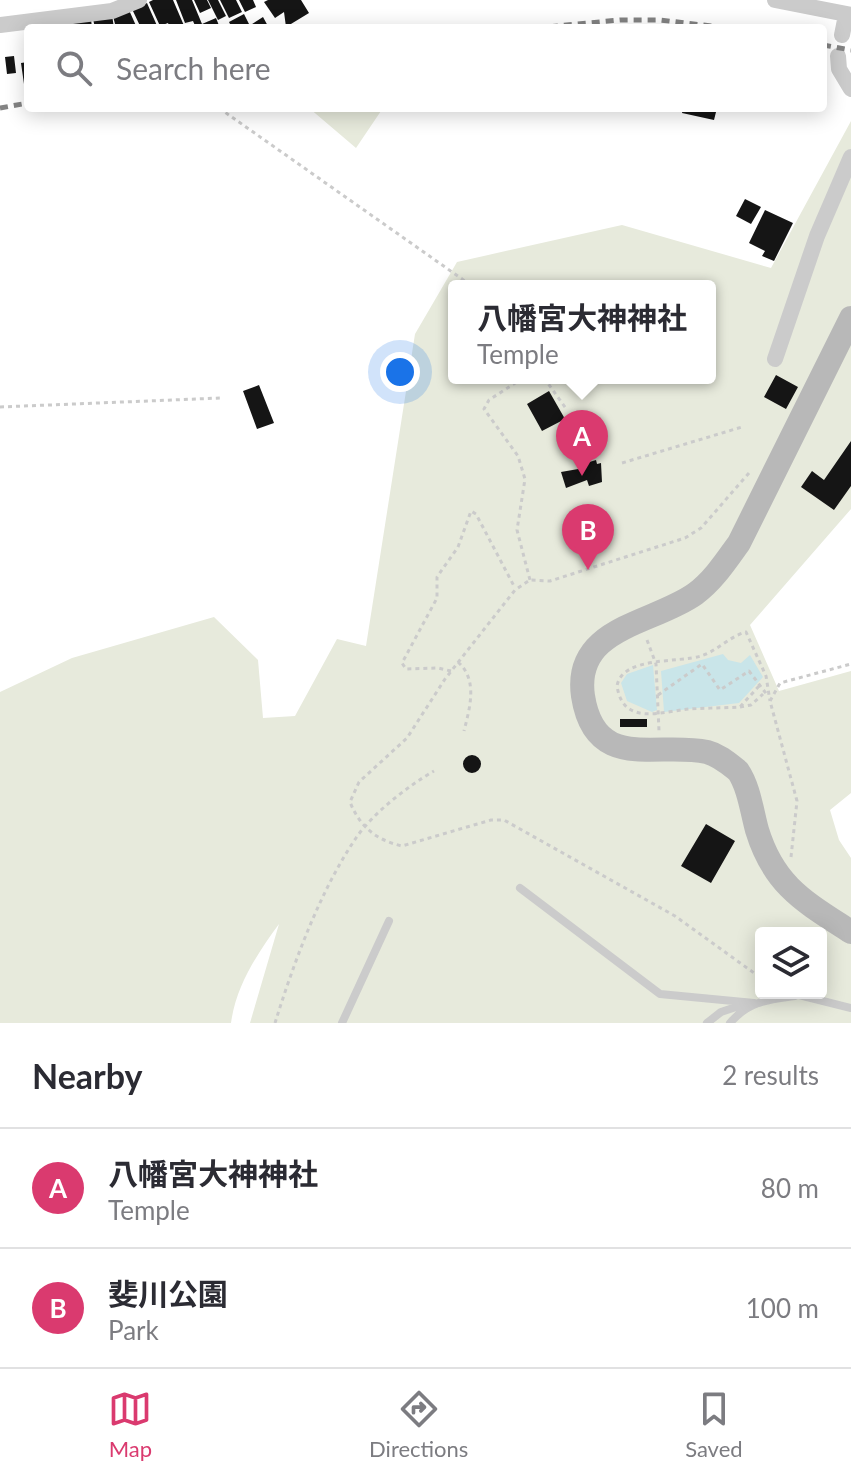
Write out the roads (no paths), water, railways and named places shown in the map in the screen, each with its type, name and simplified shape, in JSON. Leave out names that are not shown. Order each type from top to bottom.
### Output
[{"type":"street","points":[[0,25],[112,11],[139,0]]},
{"type":"street","points":[[775,0],[848,15],[842,35]]},
{"type":"street","points":[[833,64],[851,89]]},
{"type":"street","points":[[775,359],[817,236],[851,157]]},
{"type":"street","points":[[851,318],[739,543],[716,575],[696,594],[606,637],[590,655],[583,693],[589,715],[611,744],[637,751],[707,752],[738,771],[764,853],[775,872],[794,895],[851,932]]},
{"type":"lane","points":[[520,888],[660,994],[754,1003]]},
{"type":"lane","points":[[342,1023],[389,921]]},
{"type":"lane","points":[[707,1023],[729,1008],[774,999]]},
{"type":"lane","points":[[811,999],[851,1008]]},
{"type":"lane","points":[[734,1021],[754,1003]]},
{"type":"water","points":[[723,654],[728,660],[741,663],[750,655],[763,677],[739,703],[664,712],[661,671]]},
{"type":"water","points":[[653,665],[657,710],[652,712],[627,701],[621,683],[627,674]]},
{"type":"railway","points":[[578,24],[620,20],[694,24]]},
{"type":"railway","points":[[827,46],[851,50]]},
{"type":"railway","points":[[0,108],[24,104]]},
{"type":"place","name":"八幡宮大神神社","points":[[582,476]]},
{"type":"place","name":"斐川公園","points":[[588,570]]}]
